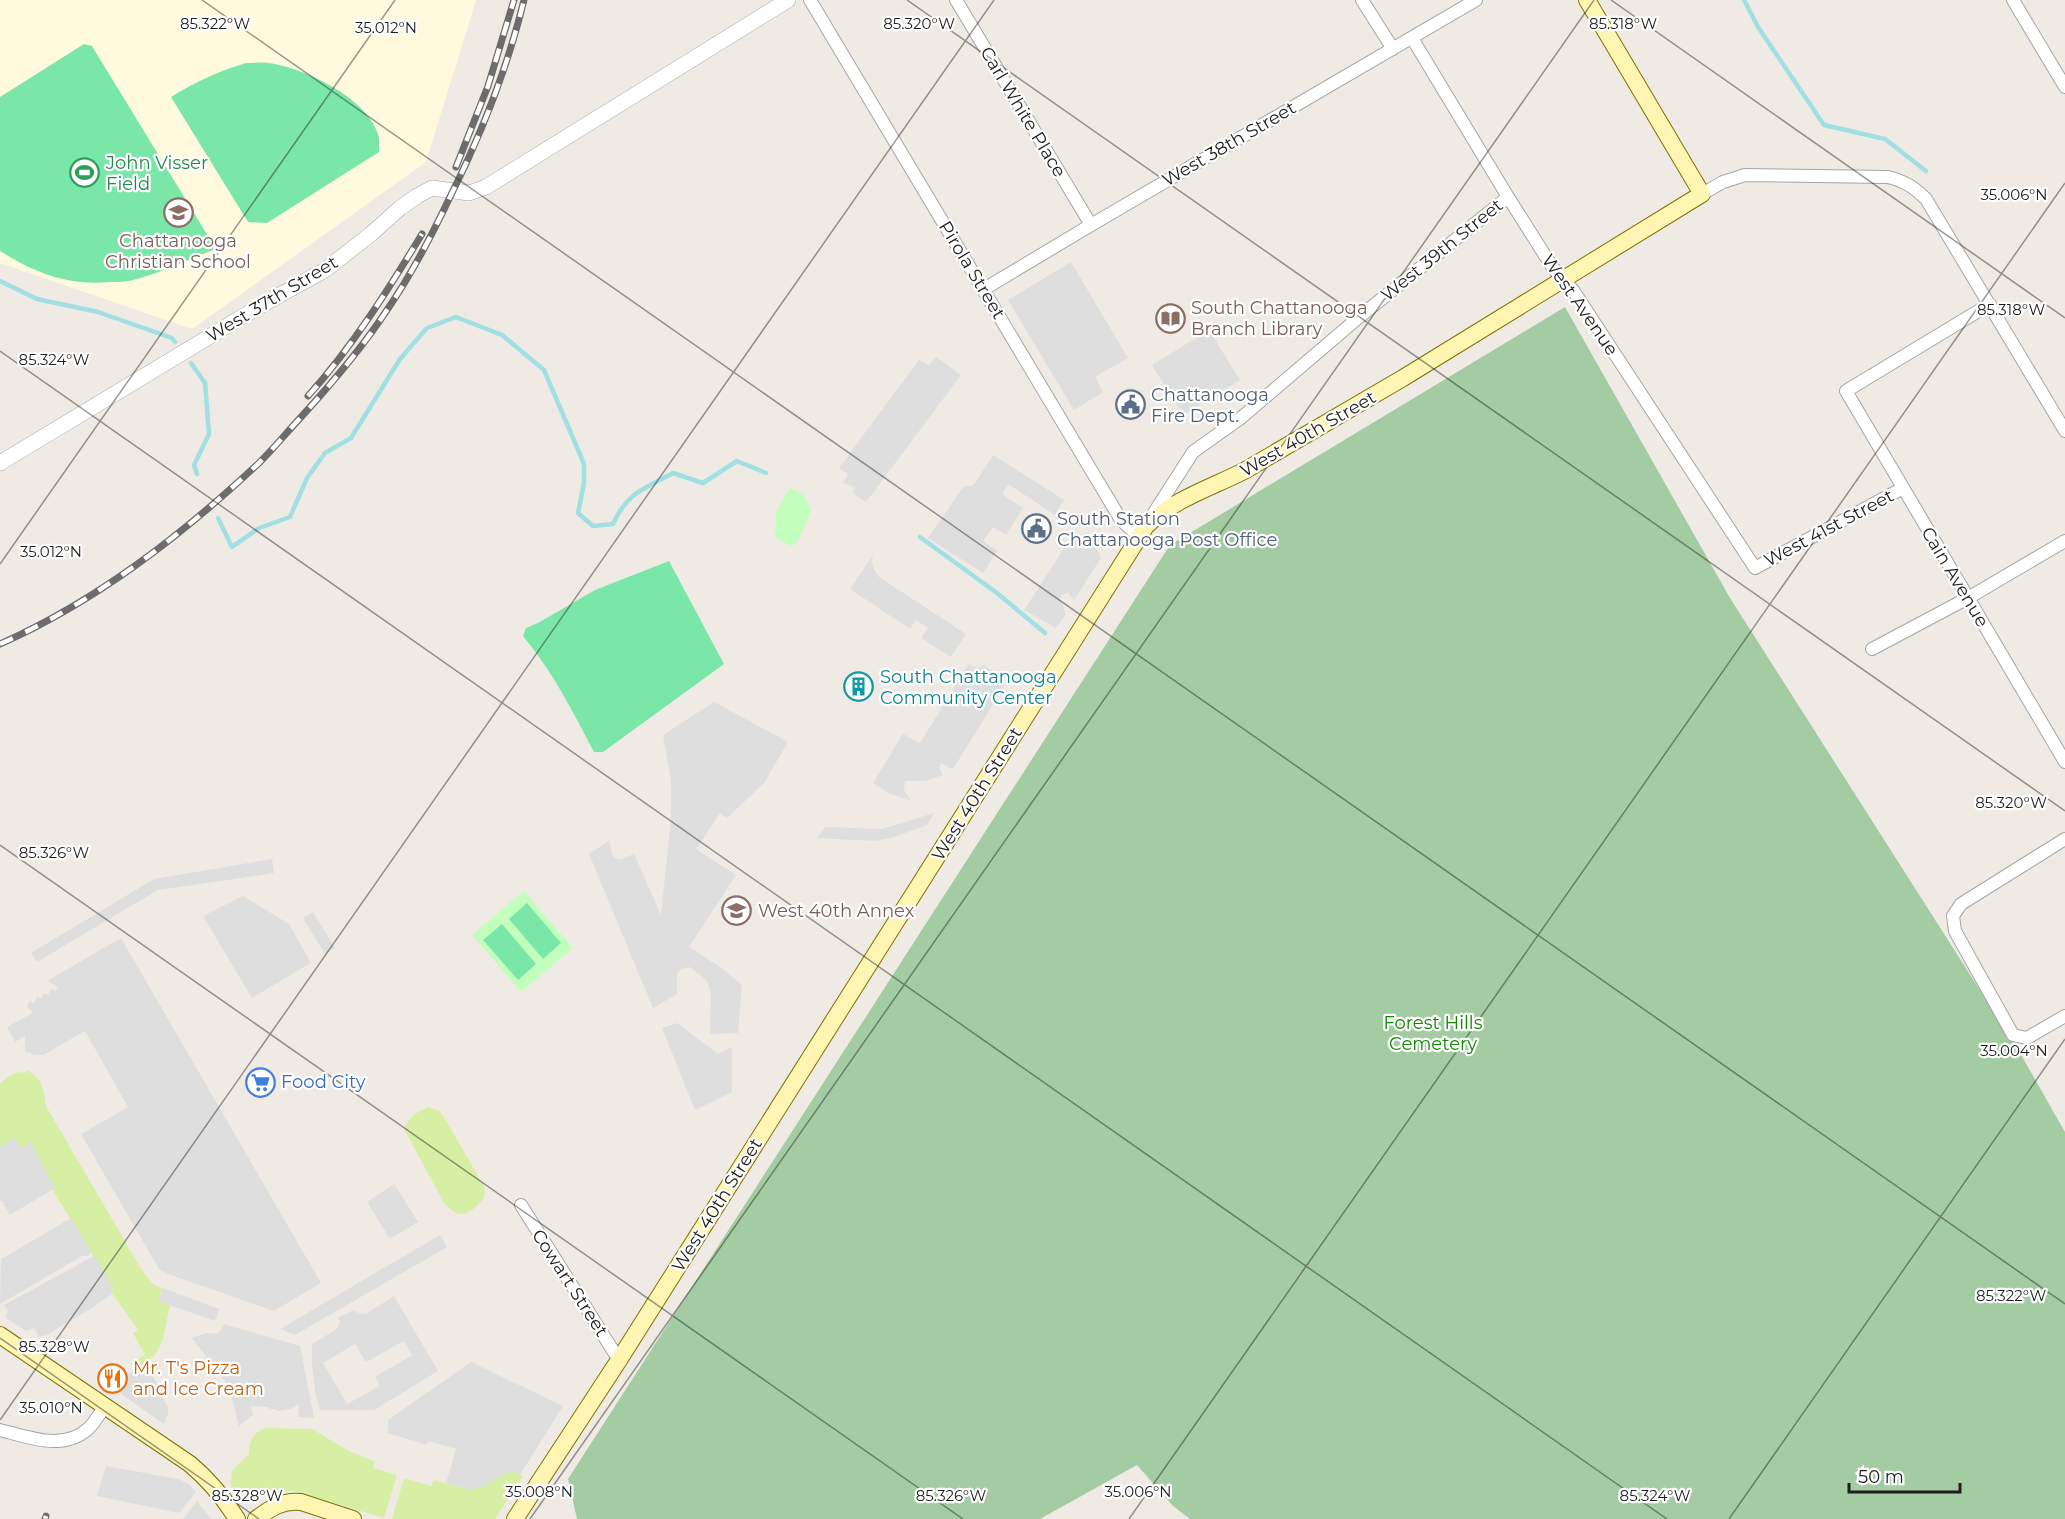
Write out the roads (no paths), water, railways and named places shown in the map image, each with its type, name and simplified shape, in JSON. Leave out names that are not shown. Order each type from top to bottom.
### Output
[{"type":"main road","points":[[1587,0],[1702,194]]},
{"type":"main road","name":"West 40th Street","points":[[515,1519],[619,1360],[1142,532],[1161,511],[1244,471],[1403,378],[1702,194]]},
{"type":"main road","points":[[0,1335],[190,1464],[206,1477],[229,1505],[237,1519]]},
{"type":"main road","points":[[256,1519],[278,1504],[293,1501],[353,1519]]},
{"type":"street","name":"West 37th Street","points":[[0,463],[260,306],[325,270],[417,196],[432,188],[469,193],[486,187],[788,0]]},
{"type":"street","name":"Pirola Street","points":[[810,0],[1121,520],[1142,532]]},
{"type":"street","name":"Carl White Place","points":[[956,0],[1091,225]]},
{"type":"street","points":[[1362,0],[1393,49]]},
{"type":"street","name":"West 38th Street","points":[[984,290],[1476,0]]},
{"type":"street","points":[[2013,0],[2065,87]]},
{"type":"street","name":"West Avenue","points":[[1412,38],[1553,268],[1573,290],[1755,568]]},
{"type":"street","name":"West 40th Street","points":[[1702,194],[1723,182],[1745,175],[1888,177],[1914,187],[1926,199],[1990,304]]},
{"type":"street","name":"West 39th Street","points":[[1142,532],[1193,452],[1242,417],[1358,318],[1508,197]]},
{"type":"street","points":[[1990,304],[2065,430]]},
{"type":"street","name":"Cain Avenue","points":[[1990,304],[1846,391],[2065,762]]},
{"type":"street","name":"West 41st Street","points":[[1755,568],[1903,488]]},
{"type":"street","points":[[1872,649],[1968,598],[2065,541]]},
{"type":"street","points":[[2065,839],[1961,904],[1953,916],[1955,931],[2013,1035],[2027,1038],[2065,1016]]},
{"type":"street","name":"Cowart Street","points":[[521,1205],[619,1360]]},
{"type":"street","points":[[0,1430],[53,1443],[65,1441],[89,1428],[105,1406]]},
{"type":"waterway","points":[[1744,0],[1758,27],[1824,125],[1885,139],[1926,171]]},
{"type":"waterway","points":[[0,281],[37,299],[98,312],[172,338],[175,342]]},
{"type":"waterway","points":[[218,518],[232,547],[259,528],[290,517],[307,478],[325,453],[351,438],[400,359],[427,328],[456,317],[502,335],[544,370],[584,464],[584,483],[578,513],[593,526],[613,524],[625,504],[638,492],[673,473],[703,483],[737,461],[766,473]]},
{"type":"waterway","points":[[191,363],[205,383],[209,434],[194,465],[197,474]]},
{"type":"waterway","points":[[920,537],[997,593],[1045,633]]},
{"type":"railway","points":[[456,167],[488,86],[514,0]]},
{"type":"railway","points":[[0,644],[71,608],[104,587],[200,516],[259,463],[347,364],[396,297],[442,213],[472,151],[492,102],[510,52],[524,0]]},
{"type":"railway","points":[[308,396],[355,338],[422,234]]},
{"type":"place","name":"John Visser Field","points":[[85,173]]},
{"type":"place","name":"Chattanooga Christian School","points":[[178,212]]},
{"type":"place","name":"South Chattanooga Branch Library","points":[[1170,318]]},
{"type":"place","name":"Chattanooga Fire Dept.","points":[[1130,405]]},
{"type":"place","name":"South Station Chattanooga Post Office","points":[[1036,529]]},
{"type":"place","name":"South Chattanooga Community Center","points":[[859,687]]},
{"type":"place","name":"West 40th Annex","points":[[737,911]]},
{"type":"place","name":"Food City","points":[[260,1082]]},
{"type":"place","name":"Mr. T's Pizza and Ice Cream","points":[[112,1378]]},
{"type":"park label","name":"Forest Hills Cemetery","points":[[1433,1033]]}]
